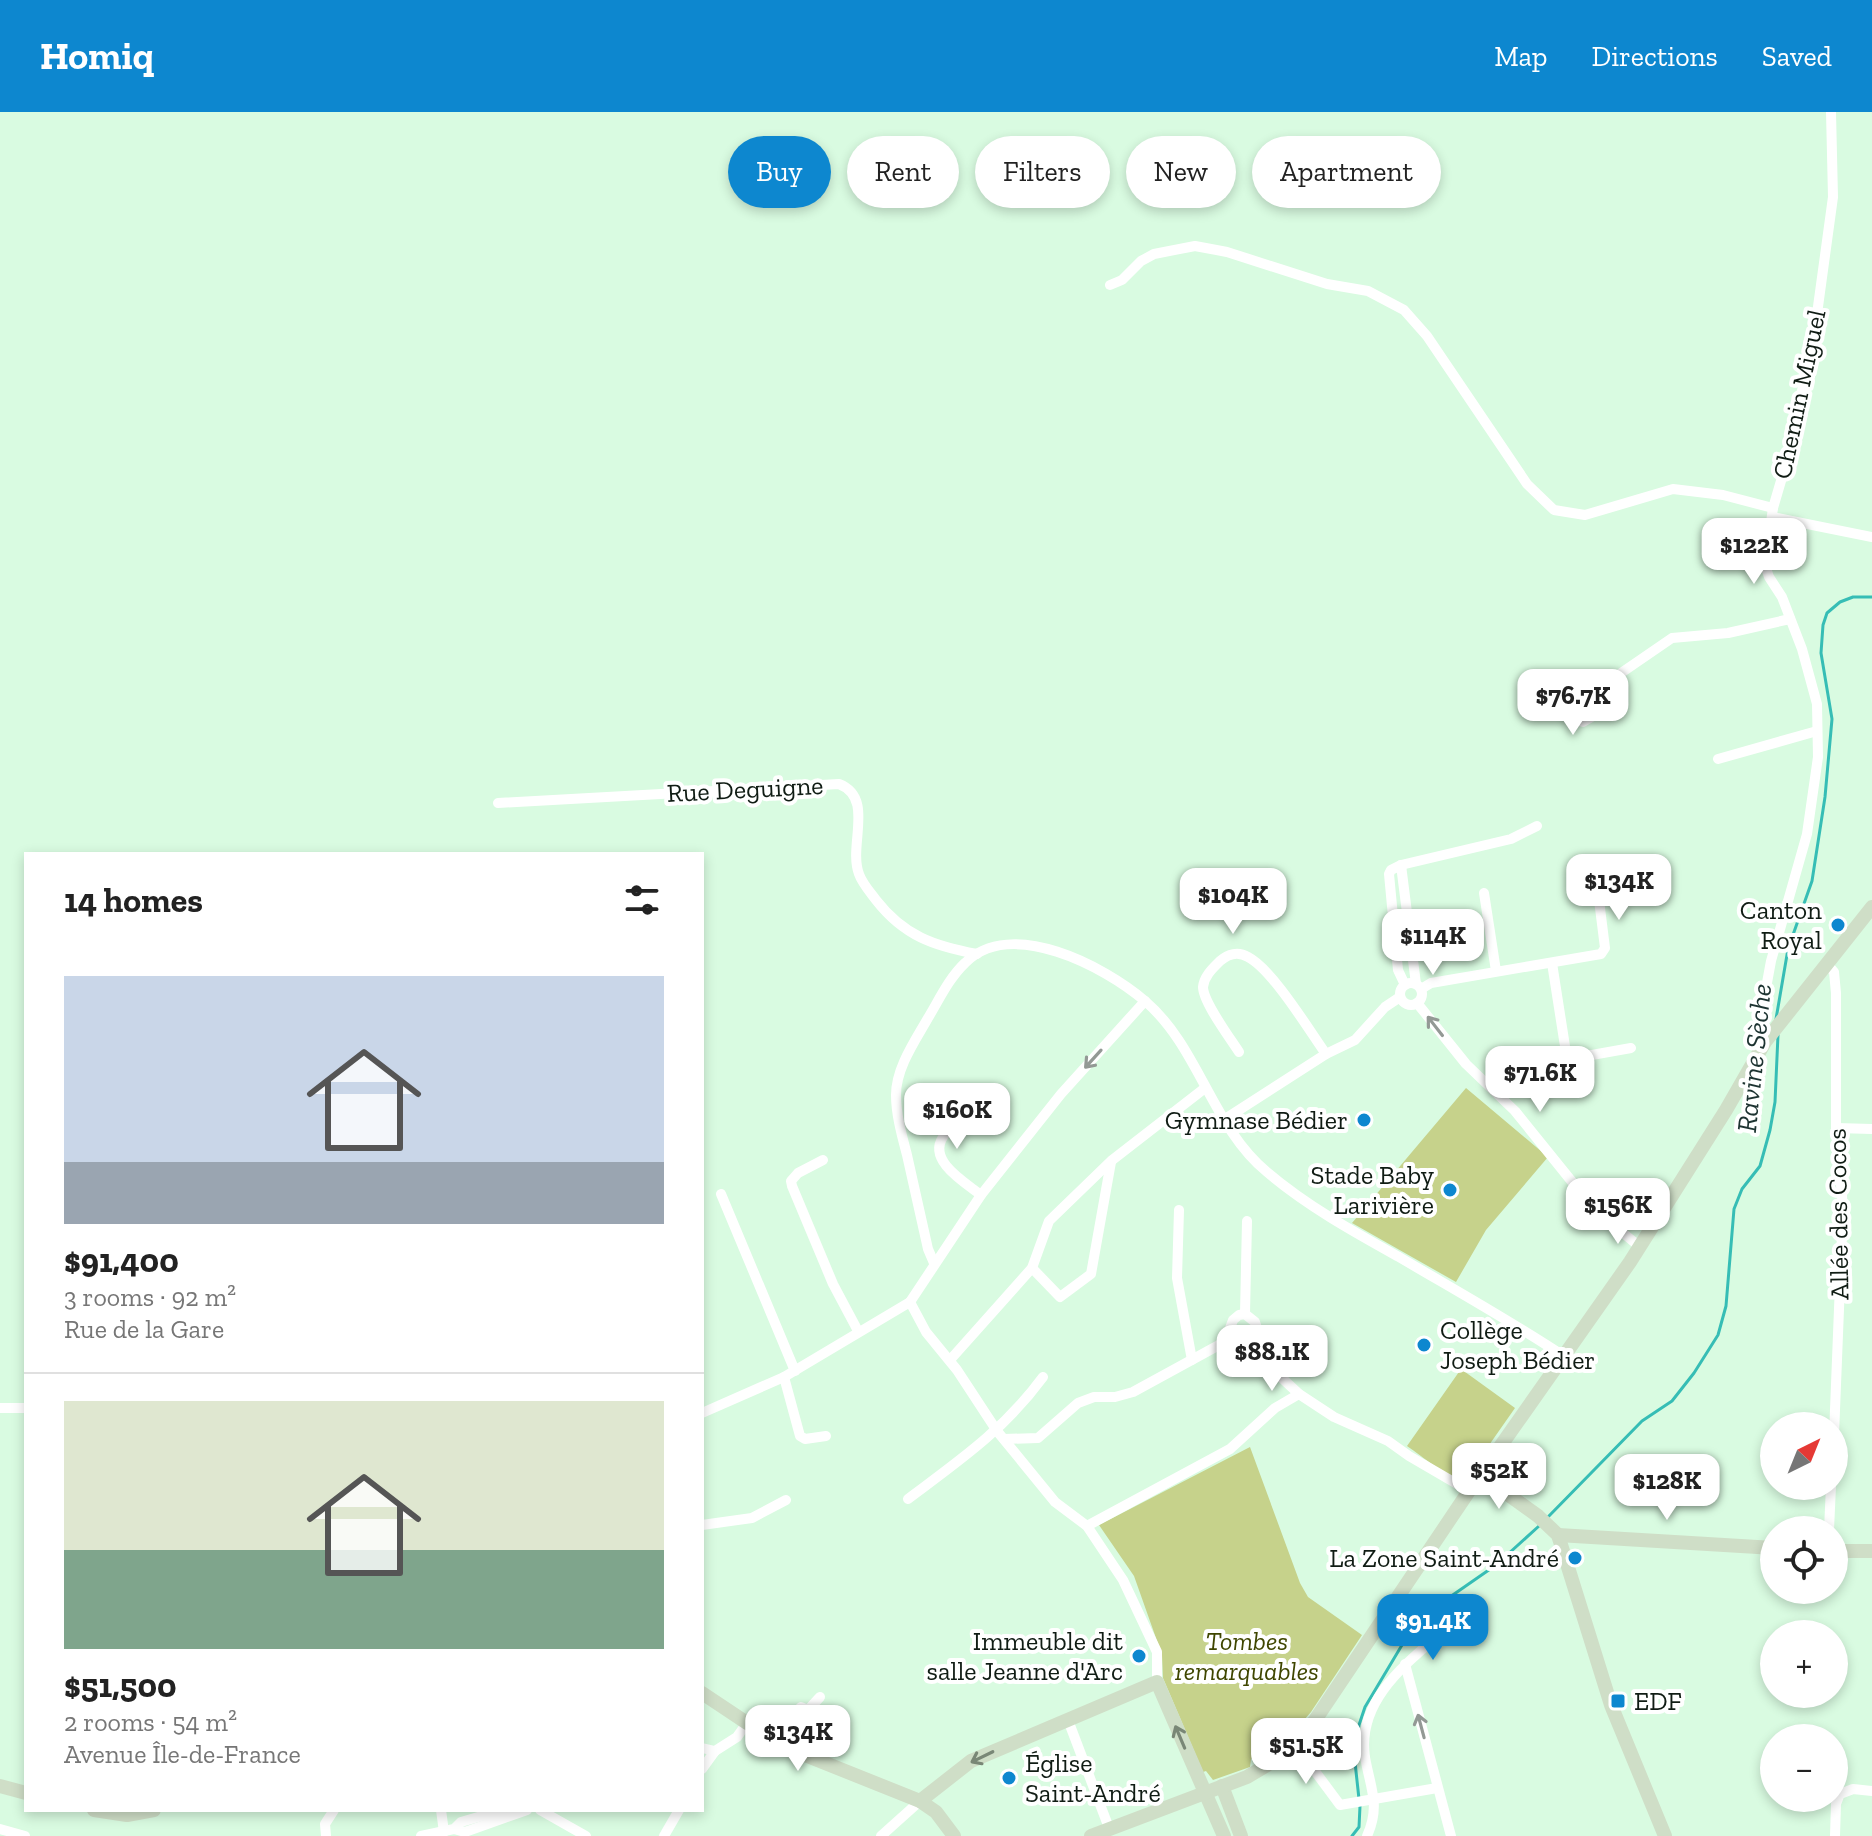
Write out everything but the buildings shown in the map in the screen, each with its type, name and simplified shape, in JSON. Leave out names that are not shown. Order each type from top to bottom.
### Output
[{"type":"street","name":"Chemin Miguel","points":[[1769,1036],[1762,1036],[1764,999],[1771,961],[1807,834],[1818,757],[1817,704],[1802,649],[1765,565],[1773,512],[1791,447],[1817,314],[1833,197],[1831,112]]},
{"type":"street","points":[[1110,285],[1122,280],[1141,261],[1154,254],[1195,246],[1227,252],[1327,284],[1368,291],[1404,310],[1427,336],[1527,484],[1554,510],[1585,515],[1673,489],[1723,495],[1773,512],[1872,537]]},
{"type":"street","points":[[1597,690],[1672,638],[1728,633],[1790,619]]},
{"type":"street","points":[[1718,759],[1817,731]]},
{"type":"street","name":"Rue Deguigne","points":[[498,803],[839,784],[855,794],[858,807],[855,852],[859,874],[890,918],[917,937],[949,949],[977,954]]},
{"type":"street","points":[[1417,1003],[1421,997],[1398,970],[1391,870],[1511,839],[1537,826]]},
{"type":"street","points":[[1401,865],[1414,986]]},
{"type":"street","points":[[1417,1003],[1407,1004],[1400,997],[1400,990],[1597,956],[1604,952],[1596,876]]},
{"type":"street","points":[[1484,893],[1496,971]]},
{"type":"street","points":[[1091,1836],[1247,1777],[1297,1747],[1469,1491],[1640,1247],[1769,1036],[1872,907]]},
{"type":"street","points":[[934,1263],[928,1249],[898,1117],[898,1078],[912,1046],[949,983],[966,962],[998,944],[1032,944],[1071,957],[1112,977],[1145,1001],[1169,1028],[1247,1153],[1266,1172],[1338,1223],[1565,1357]]},
{"type":"street","points":[[1239,1052],[1205,997],[1203,985],[1207,975],[1233,953],[1247,955],[1269,976],[1326,1054]]},
{"type":"street","points":[[1552,963],[1567,1059]]},
{"type":"street","name":"Allée des Cocos","points":[[1823,971],[1834,972],[1836,993],[1836,1128],[1843,1208],[1835,1412]]},
{"type":"street","points":[[1225,1119],[1326,1054],[1355,1040],[1385,1007],[1400,997]]},
{"type":"street","points":[[704,1412],[784,1377],[910,1302],[981,1195],[1061,1094],[1145,1001]]},
{"type":"street","points":[[1417,1003],[1466,1064],[1515,1111],[1594,1209],[1640,1247]]},
{"type":"street","points":[[1519,1068],[1631,1048]]},
{"type":"street","points":[[950,1360],[1032,1268],[1049,1221],[1111,1161],[1205,1088]]},
{"type":"street","points":[[973,1104],[943,1136],[939,1145],[947,1166],[981,1195]]},
{"type":"street","points":[[1836,1128],[1872,1129]]},
{"type":"street","points":[[823,1160],[798,1173],[791,1181],[792,1186],[833,1284],[858,1331]]},
{"type":"street","points":[[1032,1268],[1060,1297],[1091,1274],[1111,1161]]},
{"type":"street","points":[[721,1194],[795,1371]]},
{"type":"street","points":[[1179,1210],[1177,1278],[1192,1360]]},
{"type":"street","points":[[1245,1314],[1247,1221]]},
{"type":"street","points":[[910,1302],[926,1332],[950,1360],[1001,1435],[1055,1502],[1087,1526],[1123,1580],[1157,1652],[1157,1682],[1224,1836]]},
{"type":"street","points":[[1270,1367],[1248,1363],[1235,1350],[1229,1331],[1233,1320],[1239,1315],[1245,1314],[1255,1322],[1270,1367],[1299,1394],[1334,1417],[1388,1441],[1469,1491]]},
{"type":"street","points":[[1001,1435],[1038,1438],[1078,1403],[1094,1397],[1115,1397],[1133,1392],[1230,1339]]},
{"type":"street","points":[[784,1377],[800,1436],[805,1439],[826,1436]]},
{"type":"street","points":[[908,1499],[1001,1435],[1043,1377]]},
{"type":"street","points":[[1087,1526],[1230,1449],[1275,1408],[1299,1394]]},
{"type":"street","points":[[0,1408],[24,1408]]},
{"type":"street","points":[[1481,1475],[1554,1531],[1611,1705],[1665,1836]]},
{"type":"street","points":[[704,1525],[752,1518],[786,1500]]},
{"type":"street","points":[[1554,1531],[1760,1547]]},
{"type":"street","points":[[1848,1551],[1872,1551]]},
{"type":"street","points":[[1367,1836],[1374,1801],[1365,1755],[1366,1723],[1384,1687],[1440,1634]]},
{"type":"street","points":[[1405,1664],[1451,1836]]},
{"type":"street","points":[[881,1836],[971,1761],[1157,1682]]},
{"type":"street","points":[[704,1694],[747,1723],[821,1762],[920,1801],[936,1812],[954,1836]]},
{"type":"street","points":[[773,1737],[801,1707],[808,1710],[820,1697]]},
{"type":"street","points":[[1068,1720],[1109,1828]]},
{"type":"street","points":[[704,1766],[715,1751],[737,1737],[747,1723]]},
{"type":"street","points":[[1297,1747],[1340,1805],[1437,1788]]},
{"type":"street","points":[[704,1748],[715,1751]]},
{"type":"street","points":[[0,1786],[24,1792]]},
{"type":"street","points":[[1222,1786],[1241,1836]]},
{"type":"street","points":[[1835,1836],[1836,1804],[1840,1794],[1853,1789],[1872,1791]]},
{"type":"street","points":[[107,1812],[127,1815],[143,1812]]},
{"type":"street","points":[[326,1836],[325,1824],[333,1812]]},
{"type":"street","points":[[442,1812],[450,1830]]},
{"type":"street","points":[[450,1830],[461,1812]]},
{"type":"street","points":[[421,1836],[450,1830],[465,1832],[525,1812]]},
{"type":"street","points":[[544,1812],[586,1836]]},
{"type":"street","points":[[664,1836],[678,1812]]},
{"type":"street","points":[[450,1830],[476,1813]]},
{"type":"street","points":[[0,1829],[25,1836]]},
{"type":"green space","name":"Stade Baby Larivière","points":[[1466,1088],[1548,1157],[1486,1230],[1456,1282],[1352,1223]]},
{"type":"green space","points":[[1461,1369],[1515,1408],[1466,1478],[1443,1471],[1407,1446]]},
{"type":"green space","name":"Tombes remarquables","points":[[1250,1447],[1300,1583],[1308,1597],[1362,1635],[1311,1712],[1277,1751],[1269,1747],[1251,1759],[1250,1767],[1213,1780],[1206,1771],[1203,1772],[1163,1678],[1162,1655],[1134,1576],[1099,1525]]},
{"type":"waterway","name":"Ravine Sèche","points":[[1776,1019],[1788,949],[1812,881],[1825,797],[1832,719],[1821,653],[1823,625],[1827,613],[1840,602],[1853,597],[1872,597]]},
{"type":"waterway","name":"Ravine Sèche","points":[[1547,1518],[1642,1421],[1672,1401],[1718,1335],[1726,1306],[1734,1209],[1742,1189],[1760,1166],[1770,1130],[1775,1102],[1778,1035]]},
{"type":"waterway","name":"Ravine Sèche","points":[[1359,1799],[1354,1753],[1359,1725],[1365,1707],[1405,1640],[1434,1608],[1496,1565],[1539,1526]]},
{"type":"waterway","name":"Ravine Sèche","points":[[1352,1836],[1359,1827],[1360,1806]]},
{"type":"place","name":"Canton Royal","points":[[1838,925]]},
{"type":"place","name":"Gymnase Bédier","points":[[1364,1120]]},
{"type":"place","name":"Stade Baby Larivière","points":[[1450,1190]]},
{"type":"place","name":"Collège Joseph Bédier","points":[[1424,1345]]},
{"type":"place","name":"La Zone Saint-André","points":[[1575,1558]]},
{"type":"place","name":"Immeuble dit salle Jeanne d'Arc","points":[[1139,1656]]},
{"type":"place","name":"EDF","points":[[1618,1701]]},
{"type":"place","name":"Église Saint-André","points":[[1009,1778]]}]
